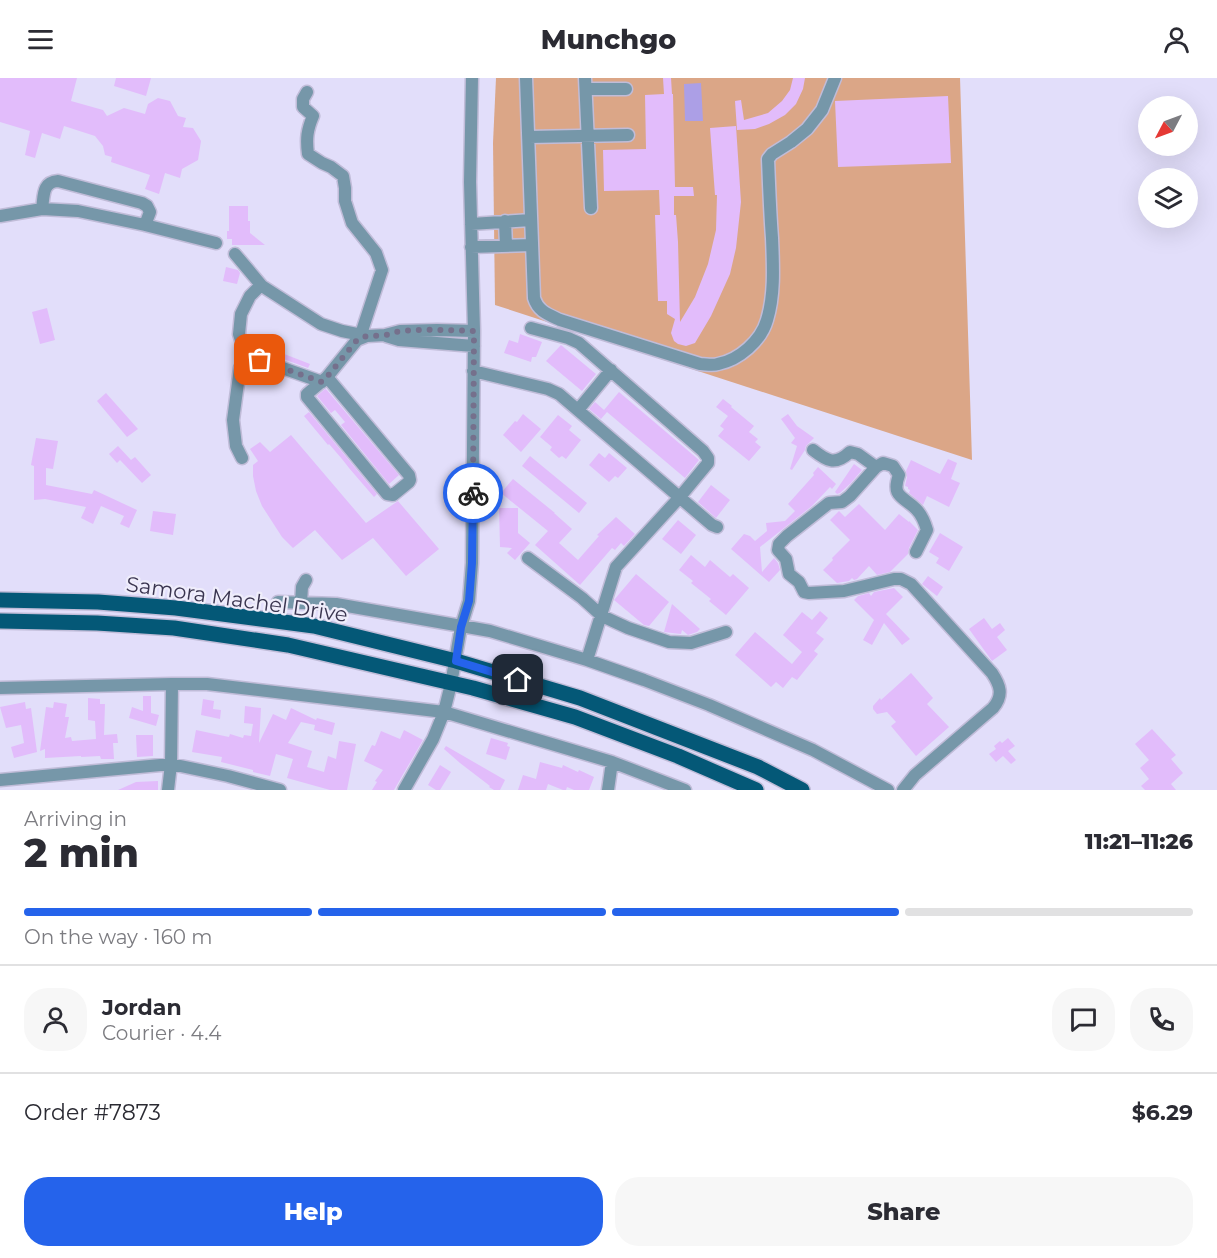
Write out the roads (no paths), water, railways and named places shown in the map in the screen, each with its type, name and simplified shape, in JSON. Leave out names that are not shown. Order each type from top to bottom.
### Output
[{"type":"main road","name":"Samora Machel Drive","points":[[0,600],[98,602],[176,608],[314,626],[456,661],[580,698],[758,767],[802,790]]},
{"type":"main road","name":"Samora Machel Drive","points":[[0,621],[97,623],[174,628],[288,645],[473,688],[575,717],[678,756],[756,790]]},
{"type":"street","points":[[404,790],[433,740],[444,712],[461,627],[469,601],[472,563],[474,346],[470,182],[472,78]]},
{"type":"street","points":[[526,78],[536,305],[542,312],[560,320],[700,364],[716,365],[730,361],[742,353],[754,342],[767,323],[772,303],[768,159],[807,129],[822,110],[835,78]]},
{"type":"street","points":[[591,208],[586,83],[626,89]]},
{"type":"street","points":[[261,285],[250,296],[241,314],[239,334],[243,346],[260,360],[325,380],[409,474],[409,482],[393,495],[387,494],[308,400],[307,394],[325,380],[357,340],[364,335],[382,270],[376,253],[352,223],[345,201],[343,176],[308,154],[307,130],[313,116],[303,107],[303,99],[307,92]]},
{"type":"street","points":[[529,137],[628,135]]},
{"type":"street","points":[[42,209],[45,189],[51,182],[58,181],[142,203],[150,212],[146,225]]},
{"type":"street","points":[[0,216],[42,209],[78,211],[216,243]]},
{"type":"street","points":[[471,224],[531,220]]},
{"type":"street","points":[[505,221],[506,246]]},
{"type":"street","points":[[471,247],[532,245]]},
{"type":"street","points":[[235,254],[261,285],[273,294],[321,324],[342,331],[364,335],[385,335],[400,331],[474,331]]},
{"type":"street","points":[[531,328],[579,343],[703,451],[708,458],[708,463],[680,498],[616,567],[587,660]]},
{"type":"street","points":[[385,335],[399,340],[474,346]]},
{"type":"street","points":[[242,458],[236,446],[233,420],[240,368],[250,354]]},
{"type":"street","points":[[578,410],[611,370]]},
{"type":"street","points":[[473,371],[548,389],[559,394],[717,527]]},
{"type":"street","points":[[813,450],[825,459],[834,461],[843,459],[849,452],[858,454],[876,467]]},
{"type":"street","points":[[903,790],[915,775],[999,702],[1000,685],[992,673],[911,584],[901,579],[894,579],[843,591],[809,593],[804,591],[799,582],[789,574],[786,559],[778,550],[779,544],[829,503],[842,502],[850,496],[876,467],[883,463],[893,466],[899,475],[895,485],[897,492],[917,509],[924,520],[927,530],[916,552]]},
{"type":"street","points":[[528,558],[582,598],[602,616],[628,628],[669,642],[691,643],[726,632]]},
{"type":"street","points":[[301,603],[302,587],[306,580]]},
{"type":"street","points":[[278,602],[336,604],[490,631],[587,660],[644,680],[753,724],[813,750],[888,790]]},
{"type":"street","points":[[168,790],[171,764],[172,684]]},
{"type":"street","points":[[0,688],[207,684],[444,712],[612,762],[685,790]]},
{"type":"street","points":[[608,790],[612,762]]},
{"type":"street","points":[[0,780],[171,764],[280,790]]}]
